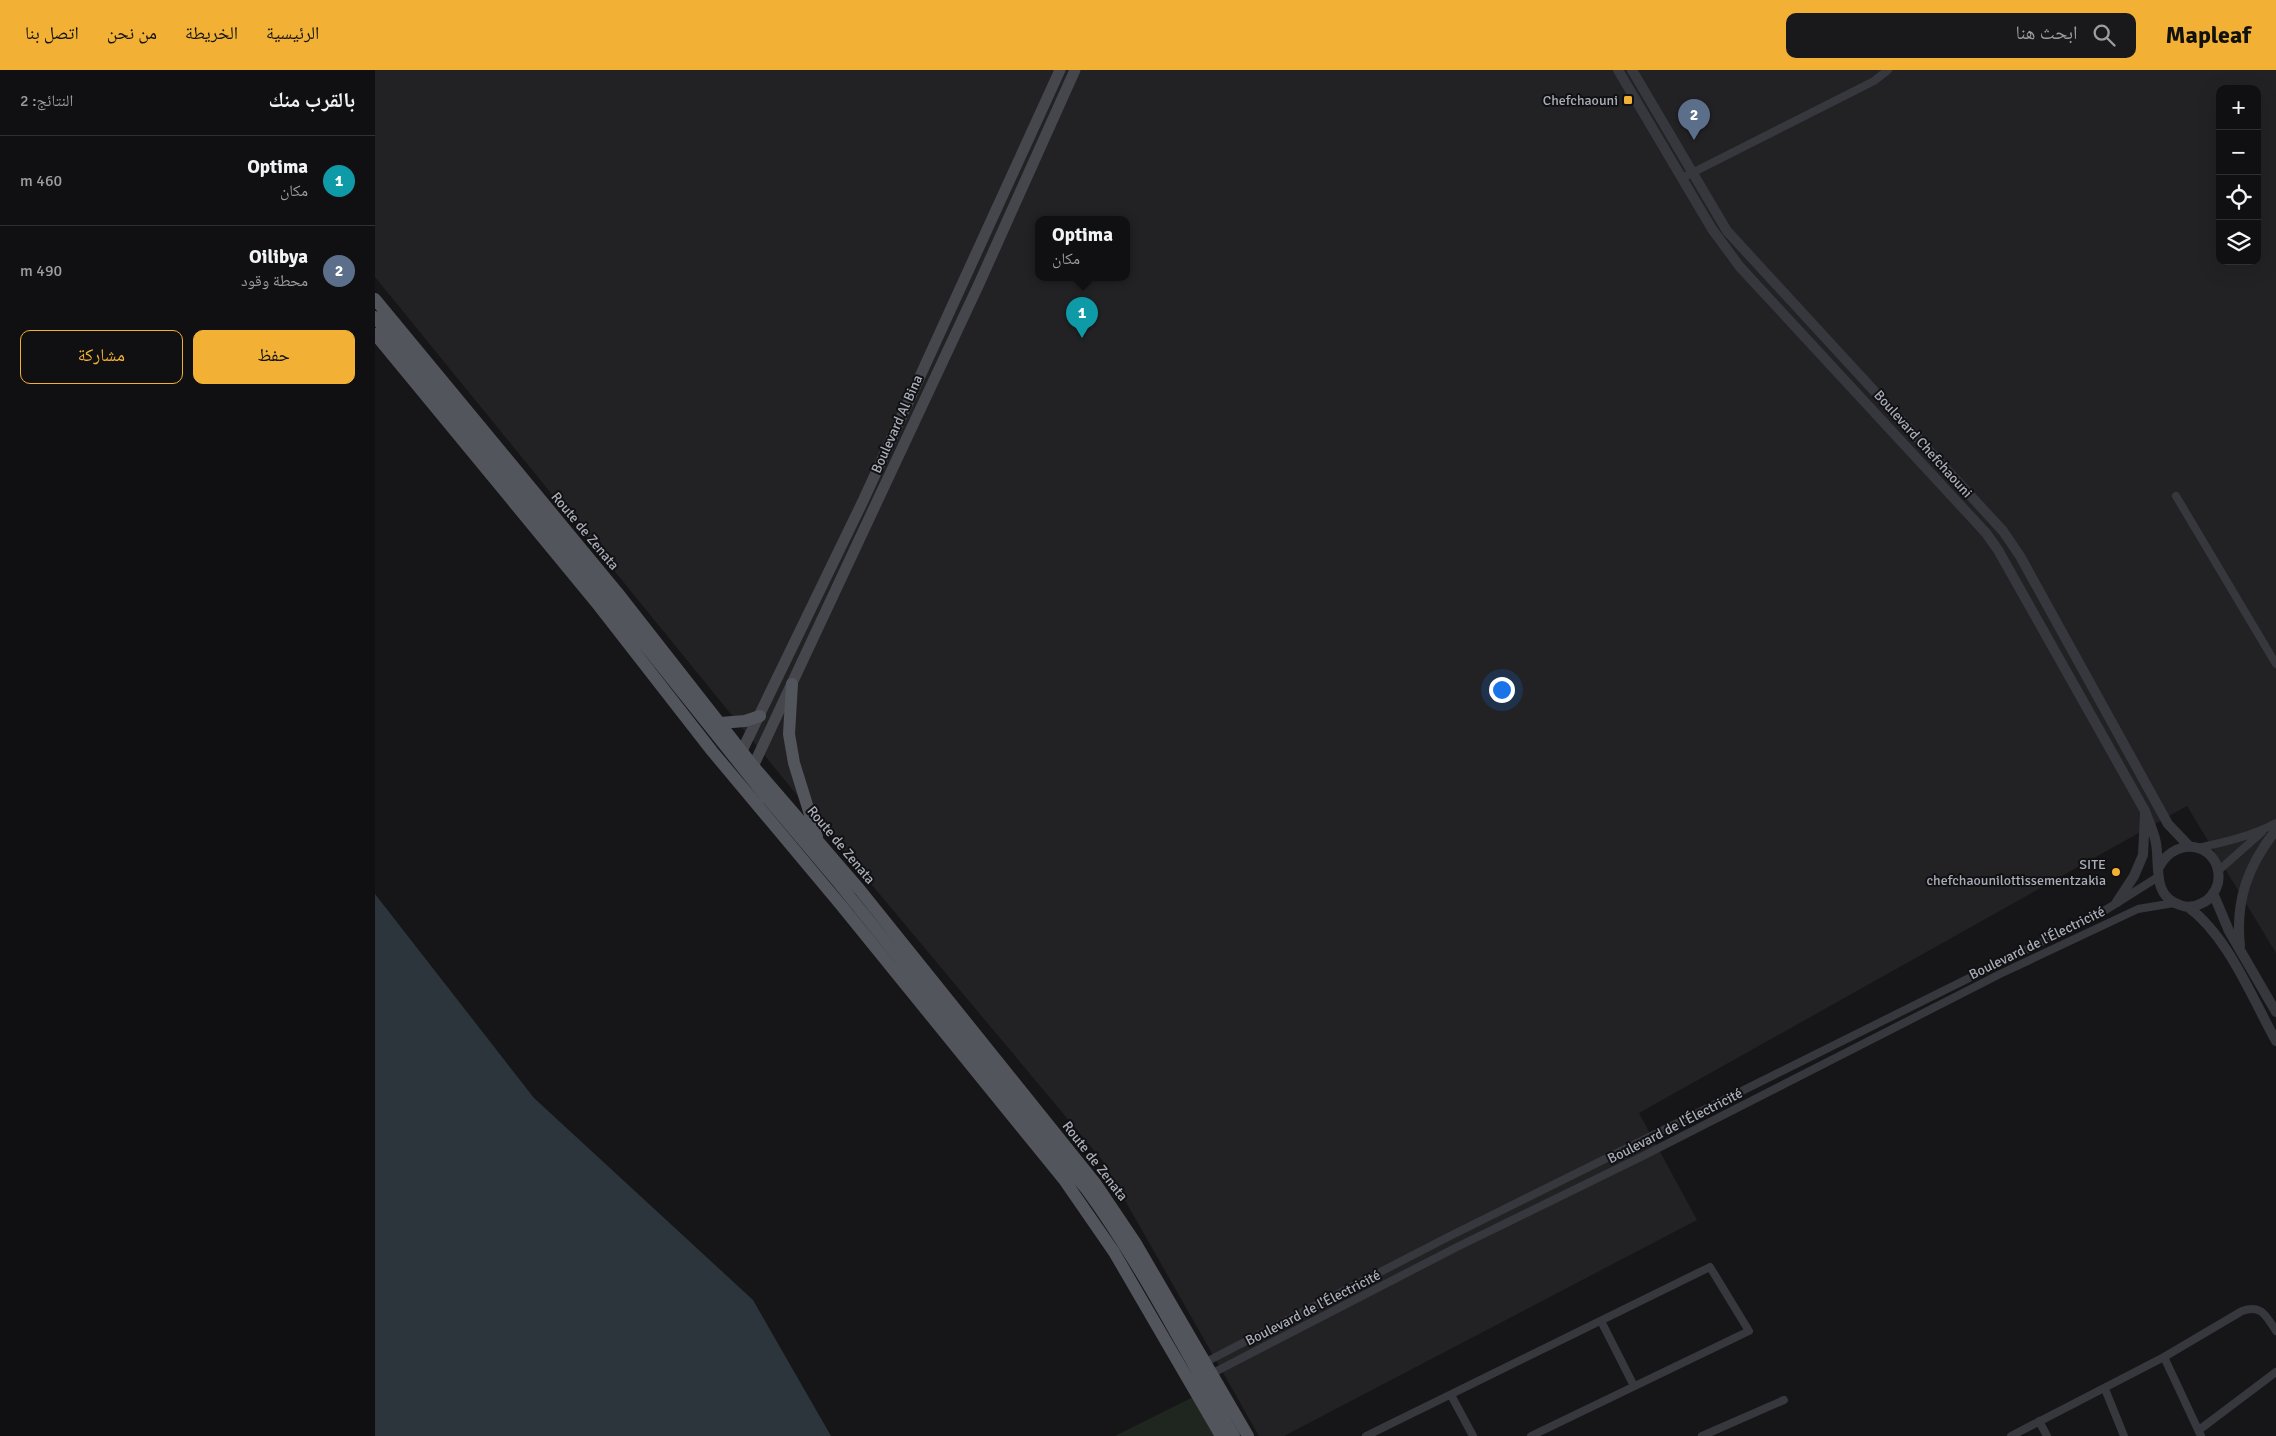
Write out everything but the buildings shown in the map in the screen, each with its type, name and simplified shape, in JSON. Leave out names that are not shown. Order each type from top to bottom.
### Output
[{"type":"main road","name":"Boulevard Al Bina","points":[[730,772],[740,757],[863,501],[1060,70]]},
{"type":"main road","name":"Boulevard Al Bina","points":[[743,789],[978,286],[1075,70]]},
{"type":"main road","name":"Route de Zenata","points":[[375,298],[617,592],[720,723],[740,757]]},
{"type":"main road","name":"Route de Zenata","points":[[375,306],[613,595],[740,757]]},
{"type":"main road","name":"Route de Zenata","points":[[375,317],[752,771],[843,888],[1087,1190],[1107,1217],[1139,1269],[1234,1436]]},
{"type":"main road","name":"Route de Zenata","points":[[375,334],[599,606],[743,789],[1065,1181],[1196,1367]]},
{"type":"main road","points":[[792,684],[789,734],[794,763],[819,842]]},
{"type":"main road","points":[[720,723],[745,721],[760,716]]},
{"type":"main road","name":"Route de Zenata","points":[[752,771],[819,842],[1096,1184],[1135,1242],[1196,1367],[1242,1436]]},
{"type":"main road","name":"Route de Zenata","points":[[1203,1379],[1221,1436]]},
{"type":"main road","name":"Route de Zenata","points":[[1203,1379],[1247,1436]]},
{"type":"street","name":"Boulevard Chefchaouni","points":[[1618,70],[1712,229],[1740,266],[1990,538],[2145,811],[2155,837],[2160,888],[2165,897],[2173,903]]},
{"type":"street","name":"Boulevard Chefchaouni","points":[[1632,70],[1694,172],[1727,231],[2003,531],[2020,556],[2168,824],[2193,847],[2213,859],[2218,871]]},
{"type":"street","points":[[1682,178],[1874,81],[1888,70]]},
{"type":"street","points":[[2176,496],[2276,664]]},
{"type":"street","points":[[2117,902],[2134,876],[2143,855],[2145,811]]},
{"type":"street","points":[[2188,907],[2204,903],[2217,886],[2218,871],[2263,830],[2276,823]]},
{"type":"street","points":[[2159,872],[2171,852],[2263,830]]},
{"type":"street","points":[[2241,949],[2237,923],[2239,903],[2249,874],[2263,846],[2276,830]]},
{"type":"street","name":"Boulevard de l'Électricité","points":[[1196,1367],[1450,1236],[2103,911],[2159,872]]},
{"type":"street","points":[[2213,893],[2225,924],[2276,1012]]},
{"type":"street","points":[[2173,903],[2188,907],[2201,916],[2219,937],[2276,1041]]},
{"type":"street","name":"Boulevard de l'Électricité","points":[[1203,1379],[1457,1247],[1641,1157],[2000,974],[2138,909],[2173,903]]},
{"type":"street","points":[[1366,1436],[1710,1267],[1749,1331],[1531,1436]]},
{"type":"street","points":[[2011,1436],[2105,1389],[2249,1309],[2260,1310],[2276,1331]]},
{"type":"street","points":[[1601,1321],[1634,1386]]},
{"type":"street","points":[[2164,1357],[2200,1433],[2276,1372]]},
{"type":"street","points":[[2105,1389],[2124,1436]]},
{"type":"street","points":[[1451,1395],[1473,1436]]},
{"type":"street","points":[[1702,1436],[1784,1400]]},
{"type":"street","points":[[2039,1421],[2047,1436]]},
{"type":"shaded area","points":[[375,70],[2276,70],[2276,953],[2187,806],[1639,1113],[1697,1220],[1284,1436],[1259,1436],[1102,1160],[805,805],[375,277]]},
{"type":"shaded area","points":[[375,894],[534,1098],[753,1300],[831,1436],[375,1436]]},
{"type":"shaded area","points":[[1203,1392],[1229,1436],[1115,1436]]},
{"type":"place","name":"Chefchaouni","points":[[1628,100]]},
{"type":"place","name":"Oilibya","points":[[1694,140]]},
{"type":"place","name":"Optima","points":[[1082,338]]},
{"type":"place","name":"SITE chefchaounilottissementzakia","points":[[2116,872]]}]
